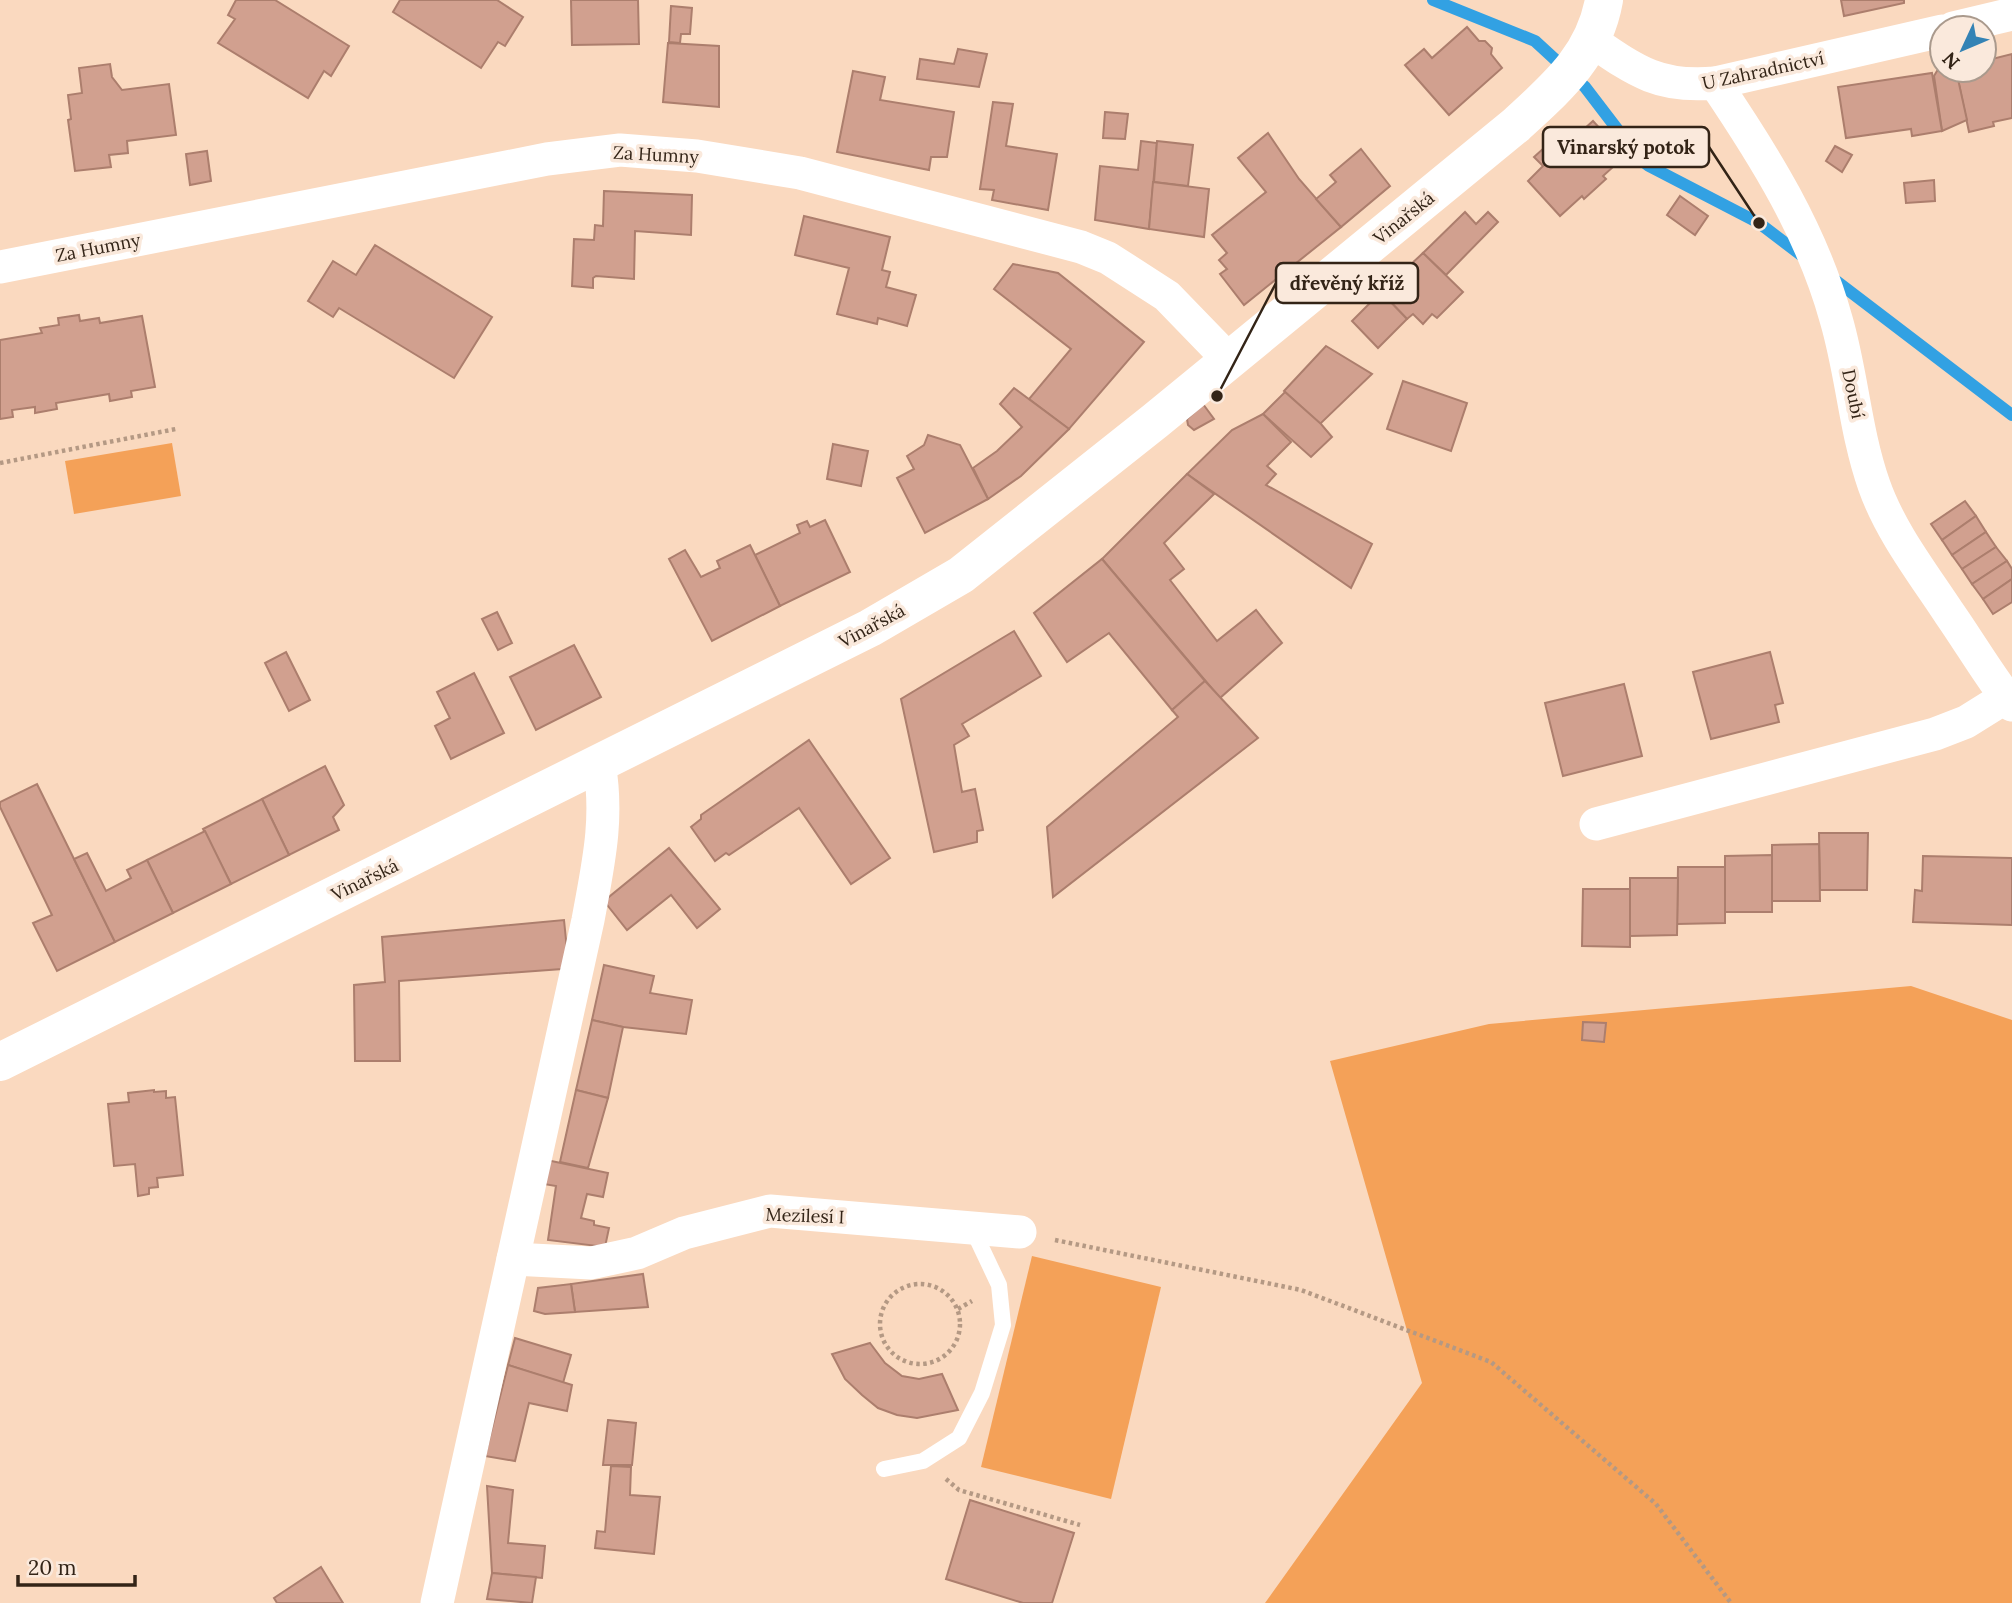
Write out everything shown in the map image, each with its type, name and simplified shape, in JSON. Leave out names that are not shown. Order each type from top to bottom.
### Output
[{"type":"street","name":"Vinařská","points":[[0,1062],[870,628],[961,575],[1097,468],[1516,125],[1555,88],[1592,41],[1604,0]]},
{"type":"street","name":"U Zahradnictví","points":[[1592,41],[1618,59],[1654,78],[1684,85],[1715,83],[1928,34]]},
{"type":"street","name":"Doubí","points":[[1596,824],[1935,734],[2009,701],[1902,542],[1886,513],[1874,485],[1836,319],[1818,266],[1789,200],[1753,139],[1715,83]]},
{"type":"street","name":"Za Humny","points":[[0,267],[547,159],[620,150],[697,156],[800,173],[1080,247],[1108,258],[1167,296],[1229,360]]},
{"type":"street","points":[[437,1603],[588,920],[601,849],[604,801],[599,763]]},
{"type":"street","name":"Mezilesí I","points":[[513,1259],[591,1263],[637,1253],[684,1233],[770,1211],[1020,1232]]},
{"type":"lane","points":[[884,1469],[923,1461],[959,1438],[982,1393],[1003,1325],[999,1285],[972,1228]]},
{"type":"path","points":[[0,463],[176,429]]},
{"type":"path","points":[[1020,1232],[1301,1290],[1490,1362],[1656,1504],[1731,1603]]},
{"type":"path","points":[[927,1284],[940,1289],[951,1298],[958,1309],[961,1323],[959,1336],[952,1349],[943,1358],[931,1363],[919,1364],[895,1356],[887,1346],[880,1322],[889,1298],[900,1289],[927,1284]]},
{"type":"path","points":[[923,1461],[959,1490],[1080,1525]]},
{"type":"shaded area","points":[[172,443],[181,496],[74,514],[65,461]]},
{"type":"shaded area","points":[[1911,986],[2012,1020],[2012,1603],[1265,1603],[1422,1383],[1330,1061],[1489,1024]]},
{"type":"shaded area","points":[[1032,1256],[1161,1287],[1111,1499],[981,1467]]},
{"type":"building","points":[[236,0],[275,0],[349,46],[331,76],[324,71],[308,98],[218,43],[235,19],[228,15]]},
{"type":"building","points":[[400,0],[497,0],[523,17],[505,46],[498,42],[481,68],[393,12]]},
{"type":"building","points":[[571,0],[638,0],[639,44],[572,45]]},
{"type":"building","points":[[1841,0],[1904,0],[1904,3],[1844,16]]},
{"type":"building","points":[[671,6],[692,8],[690,34],[681,34],[680,43],[669,42]]},
{"type":"building","points":[[1467,27],[1479,41],[1485,41],[1492,48],[1491,54],[1502,68],[1449,115],[1405,65],[1424,49],[1432,58]]},
{"type":"building","points":[[668,43],[719,46],[719,107],[663,102]]},
{"type":"building","points":[[958,49],[987,54],[979,87],[917,79],[920,59],[954,64]]},
{"type":"building","points":[[2012,54],[2012,118],[1969,132],[1959,84],[1998,84],[1998,58]]},
{"type":"building","points":[[110,64],[112,77],[122,90],[169,84],[176,135],[127,141],[128,153],[109,155],[111,167],[75,171],[68,120],[71,119],[68,95],[82,93],[79,68]]},
{"type":"building","points":[[853,71],[885,77],[880,100],[954,112],[947,157],[931,157],[929,170],[837,152]]},
{"type":"building","points":[[1928,74],[1928,84],[1934,84],[1942,131],[1912,136],[1911,129],[1846,138],[1838,87]]},
{"type":"building","points":[[1935,84],[1959,84],[1967,120],[1942,131]]},
{"type":"building","points":[[993,102],[1013,104],[1006,146],[1057,154],[1048,210],[992,200],[994,190],[980,189]]},
{"type":"building","points":[[1105,112],[1128,114],[1125,139],[1103,138]]},
{"type":"building","points":[[1593,121],[1625,156],[1603,176],[1606,179],[1560,216],[1528,181],[1543,166],[1534,157],[1565,129],[1573,139]]},
{"type":"building","points":[[1268,133],[1299,179],[1341,227],[1244,305],[1220,274],[1227,269],[1219,260],[1227,253],[1212,235],[1266,192],[1238,158]]},
{"type":"building","points":[[1141,141],[1157,143],[1149,229],[1095,220],[1100,166],[1138,170]]},
{"type":"building","points":[[1157,141],[1193,145],[1188,186],[1154,182]]},
{"type":"building","points":[[1835,146],[1852,155],[1842,172],[1826,161]]},
{"type":"building","points":[[1361,149],[1390,186],[1341,227],[1316,199],[1336,182],[1330,175]]},
{"type":"building","points":[[207,151],[211,181],[190,185],[186,154]]},
{"type":"building","points":[[1934,180],[1935,201],[1906,203],[1904,183]]},
{"type":"building","points":[[1153,182],[1209,189],[1204,237],[1149,229]]},
{"type":"building","points":[[604,191],[692,195],[691,235],[635,231],[634,279],[596,276],[593,278],[593,288],[572,286],[574,239],[594,240],[595,225],[603,226]]},
{"type":"building","points":[[1680,196],[1708,216],[1695,235],[1667,215]]},
{"type":"building","points":[[1465,212],[1476,224],[1488,212],[1498,222],[1446,275],[1423,253]]},
{"type":"building","points":[[804,216],[890,237],[882,270],[890,272],[886,287],[916,295],[907,326],[878,318],[877,324],[837,314],[849,268],[795,255]]},
{"type":"building","points":[[375,245],[492,317],[454,378],[339,308],[333,317],[308,301],[333,261],[356,275]]},
{"type":"building","points":[[1423,253],[1463,292],[1437,318],[1432,314],[1423,324],[1413,314],[1407,319],[1381,292]]},
{"type":"building","points":[[1013,264],[1058,273],[1144,342],[1069,429],[1029,399],[1071,349],[994,289]]},
{"type":"building","points":[[1381,292],[1407,319],[1378,348],[1352,321]]},
{"type":"building","points":[[79,315],[80,321],[99,318],[100,323],[142,316],[155,387],[131,391],[132,397],[110,401],[109,394],[56,403],[57,409],[35,413],[35,407],[12,410],[13,417],[0,419],[0,340],[42,333],[40,328],[59,325],[58,318]]},
{"type":"building","points":[[1326,346],[1372,374],[1320,424],[1284,391]]},
{"type":"building","points":[[1403,381],[1467,403],[1451,451],[1387,429]]},
{"type":"building","points":[[1014,388],[1069,429],[1021,476],[988,499],[973,468],[997,451],[1022,427],[1000,404]]},
{"type":"building","points":[[1285,392],[1332,437],[1311,457],[1263,414]]},
{"type":"building","points":[[1203,404],[1214,419],[1194,430],[1188,425],[1187,419]]},
{"type":"building","points":[[1263,414],[1291,442],[1267,466],[1276,474],[1266,485],[1372,544],[1351,588],[1187,474],[1232,430]]},
{"type":"building","points":[[928,435],[960,445],[988,499],[925,533],[897,478],[914,469],[907,456],[924,445]]},
{"type":"building","points":[[833,444],[868,451],[861,486],[827,479]]},
{"type":"building","points":[[1187,474],[1214,494],[1164,543],[1184,569],[1170,580],[1217,641],[1256,610],[1282,643],[1220,698],[1102,559]]},
{"type":"building","points":[[1965,501],[1976,516],[1942,540],[1931,524]]},
{"type":"building","points":[[1976,516],[1986,532],[1952,555],[1942,540]]},
{"type":"building","points":[[825,520],[850,572],[780,606],[755,555],[800,533],[797,525],[807,521],[810,527]]},
{"type":"building","points":[[1986,532],[1996,547],[1962,569],[1952,555]]},
{"type":"building","points":[[750,545],[780,606],[712,641],[669,559],[685,550],[701,577],[720,568],[717,561]]},
{"type":"building","points":[[1996,547],[2007,561],[1972,584],[1962,569]]},
{"type":"building","points":[[1102,559],[1205,681],[1172,710],[1109,633],[1067,662],[1034,613]]},
{"type":"building","points":[[2007,561],[2012,569],[2012,579],[1983,599],[1972,584]]},
{"type":"building","points":[[2012,579],[2012,602],[1993,614],[1983,599]]},
{"type":"building","points":[[497,612],[512,643],[498,650],[482,619]]},
{"type":"building","points":[[1014,631],[1041,676],[962,724],[969,736],[954,745],[962,792],[975,789],[983,830],[977,831],[977,842],[934,852],[901,699]]},
{"type":"building","points":[[574,645],[601,697],[536,730],[510,677]]},
{"type":"building","points":[[286,652],[310,700],[289,711],[265,663]]},
{"type":"building","points":[[1770,652],[1783,703],[1775,705],[1779,722],[1711,739],[1693,672]]},
{"type":"building","points":[[474,673],[504,733],[451,759],[435,726],[450,718],[437,692]]},
{"type":"building","points":[[1205,681],[1258,738],[1053,897],[1047,827],[1178,717],[1172,710]]},
{"type":"building","points":[[1624,684],[1642,756],[1563,776],[1545,703]]},
{"type":"building","points":[[809,740],[890,858],[851,884],[799,808],[729,855],[726,853],[715,861],[691,827],[701,819],[701,815]]},
{"type":"building","points":[[325,766],[344,805],[333,817],[339,830],[289,855],[262,799]]},
{"type":"building","points":[[37,784],[115,942],[57,971],[33,923],[52,915],[0,807],[0,802]]},
{"type":"building","points":[[262,799],[289,855],[231,884],[203,829]]},
{"type":"building","points":[[205,831],[231,884],[173,913],[147,860]]},
{"type":"building","points":[[1819,833],[1868,833],[1867,890],[1820,890]]},
{"type":"building","points":[[1819,844],[1820,901],[1772,901],[1772,845]]},
{"type":"building","points":[[669,848],[720,909],[697,928],[671,895],[627,930],[604,901]]},
{"type":"building","points":[[87,853],[106,891],[131,878],[127,870],[147,860],[173,913],[115,942],[74,859]]},
{"type":"building","points":[[1772,855],[1772,912],[1725,912],[1725,856]]},
{"type":"building","points":[[1923,856],[2012,858],[2012,925],[1913,922],[1915,890],[1922,891]]},
{"type":"building","points":[[1678,867],[1725,867],[1725,923],[1677,924]]},
{"type":"building","points":[[1630,878],[1678,878],[1677,935],[1630,936]]},
{"type":"building","points":[[1583,889],[1630,889],[1630,947],[1582,946]]},
{"type":"building","points":[[564,920],[567,950],[562,969],[399,981],[400,1061],[355,1061],[354,985],[385,982],[382,937]]},
{"type":"building","points":[[604,965],[654,976],[650,993],[692,1000],[686,1034],[623,1027],[592,1020]]},
{"type":"building","points":[[592,1020],[623,1027],[608,1098],[576,1090]]},
{"type":"building","points":[[1583,1022],[1606,1023],[1604,1042],[1582,1040]]},
{"type":"building","points":[[576,1090],[608,1098],[588,1168],[560,1162]]},
{"type":"building","points":[[166,1091],[166,1098],[175,1097],[183,1175],[157,1178],[158,1187],[149,1188],[149,1194],[138,1196],[135,1164],[114,1166],[108,1104],[129,1102],[128,1093]]},
{"type":"building","points":[[542,1159],[608,1173],[603,1197],[587,1194],[581,1218],[594,1221],[594,1225],[609,1228],[605,1247],[548,1240],[556,1186],[538,1183]]},
{"type":"building","points":[[643,1274],[648,1307],[575,1312],[571,1284]]},
{"type":"building","points":[[571,1284],[575,1312],[545,1314],[534,1311],[538,1288]]},
{"type":"building","points":[[515,1338],[571,1355],[563,1383],[508,1365]]},
{"type":"building","points":[[870,1343],[885,1363],[902,1376],[919,1379],[942,1374],[958,1410],[917,1418],[878,1408],[845,1379],[832,1354]]},
{"type":"building","points":[[508,1365],[572,1385],[567,1411],[529,1403],[515,1461],[485,1456]]},
{"type":"building","points":[[608,1420],[636,1423],[632,1465],[603,1465]]},
{"type":"building","points":[[611,1466],[631,1467],[630,1495],[660,1497],[654,1554],[595,1548],[597,1531],[605,1532]]},
{"type":"building","points":[[487,1486],[513,1490],[508,1543],[545,1546],[542,1578],[492,1573]]},
{"type":"building","points":[[970,1500],[1074,1533],[1052,1603],[1023,1603],[946,1579]]},
{"type":"building","points":[[321,1567],[343,1603],[277,1603],[274,1598]]},
{"type":"building","points":[[492,1573],[536,1577],[532,1603],[487,1599]]},
{"type":"waterway","points":[[1433,0],[1535,41],[1585,87],[1640,159],[1759,223],[1805,258]]},
{"type":"waterway","points":[[1831,277],[2012,415]]},
{"type":"place","name":"Vinarský potok","points":[[1759,223]]},
{"type":"place","name":"dřevěný kříž","points":[[1217,396]]}]
